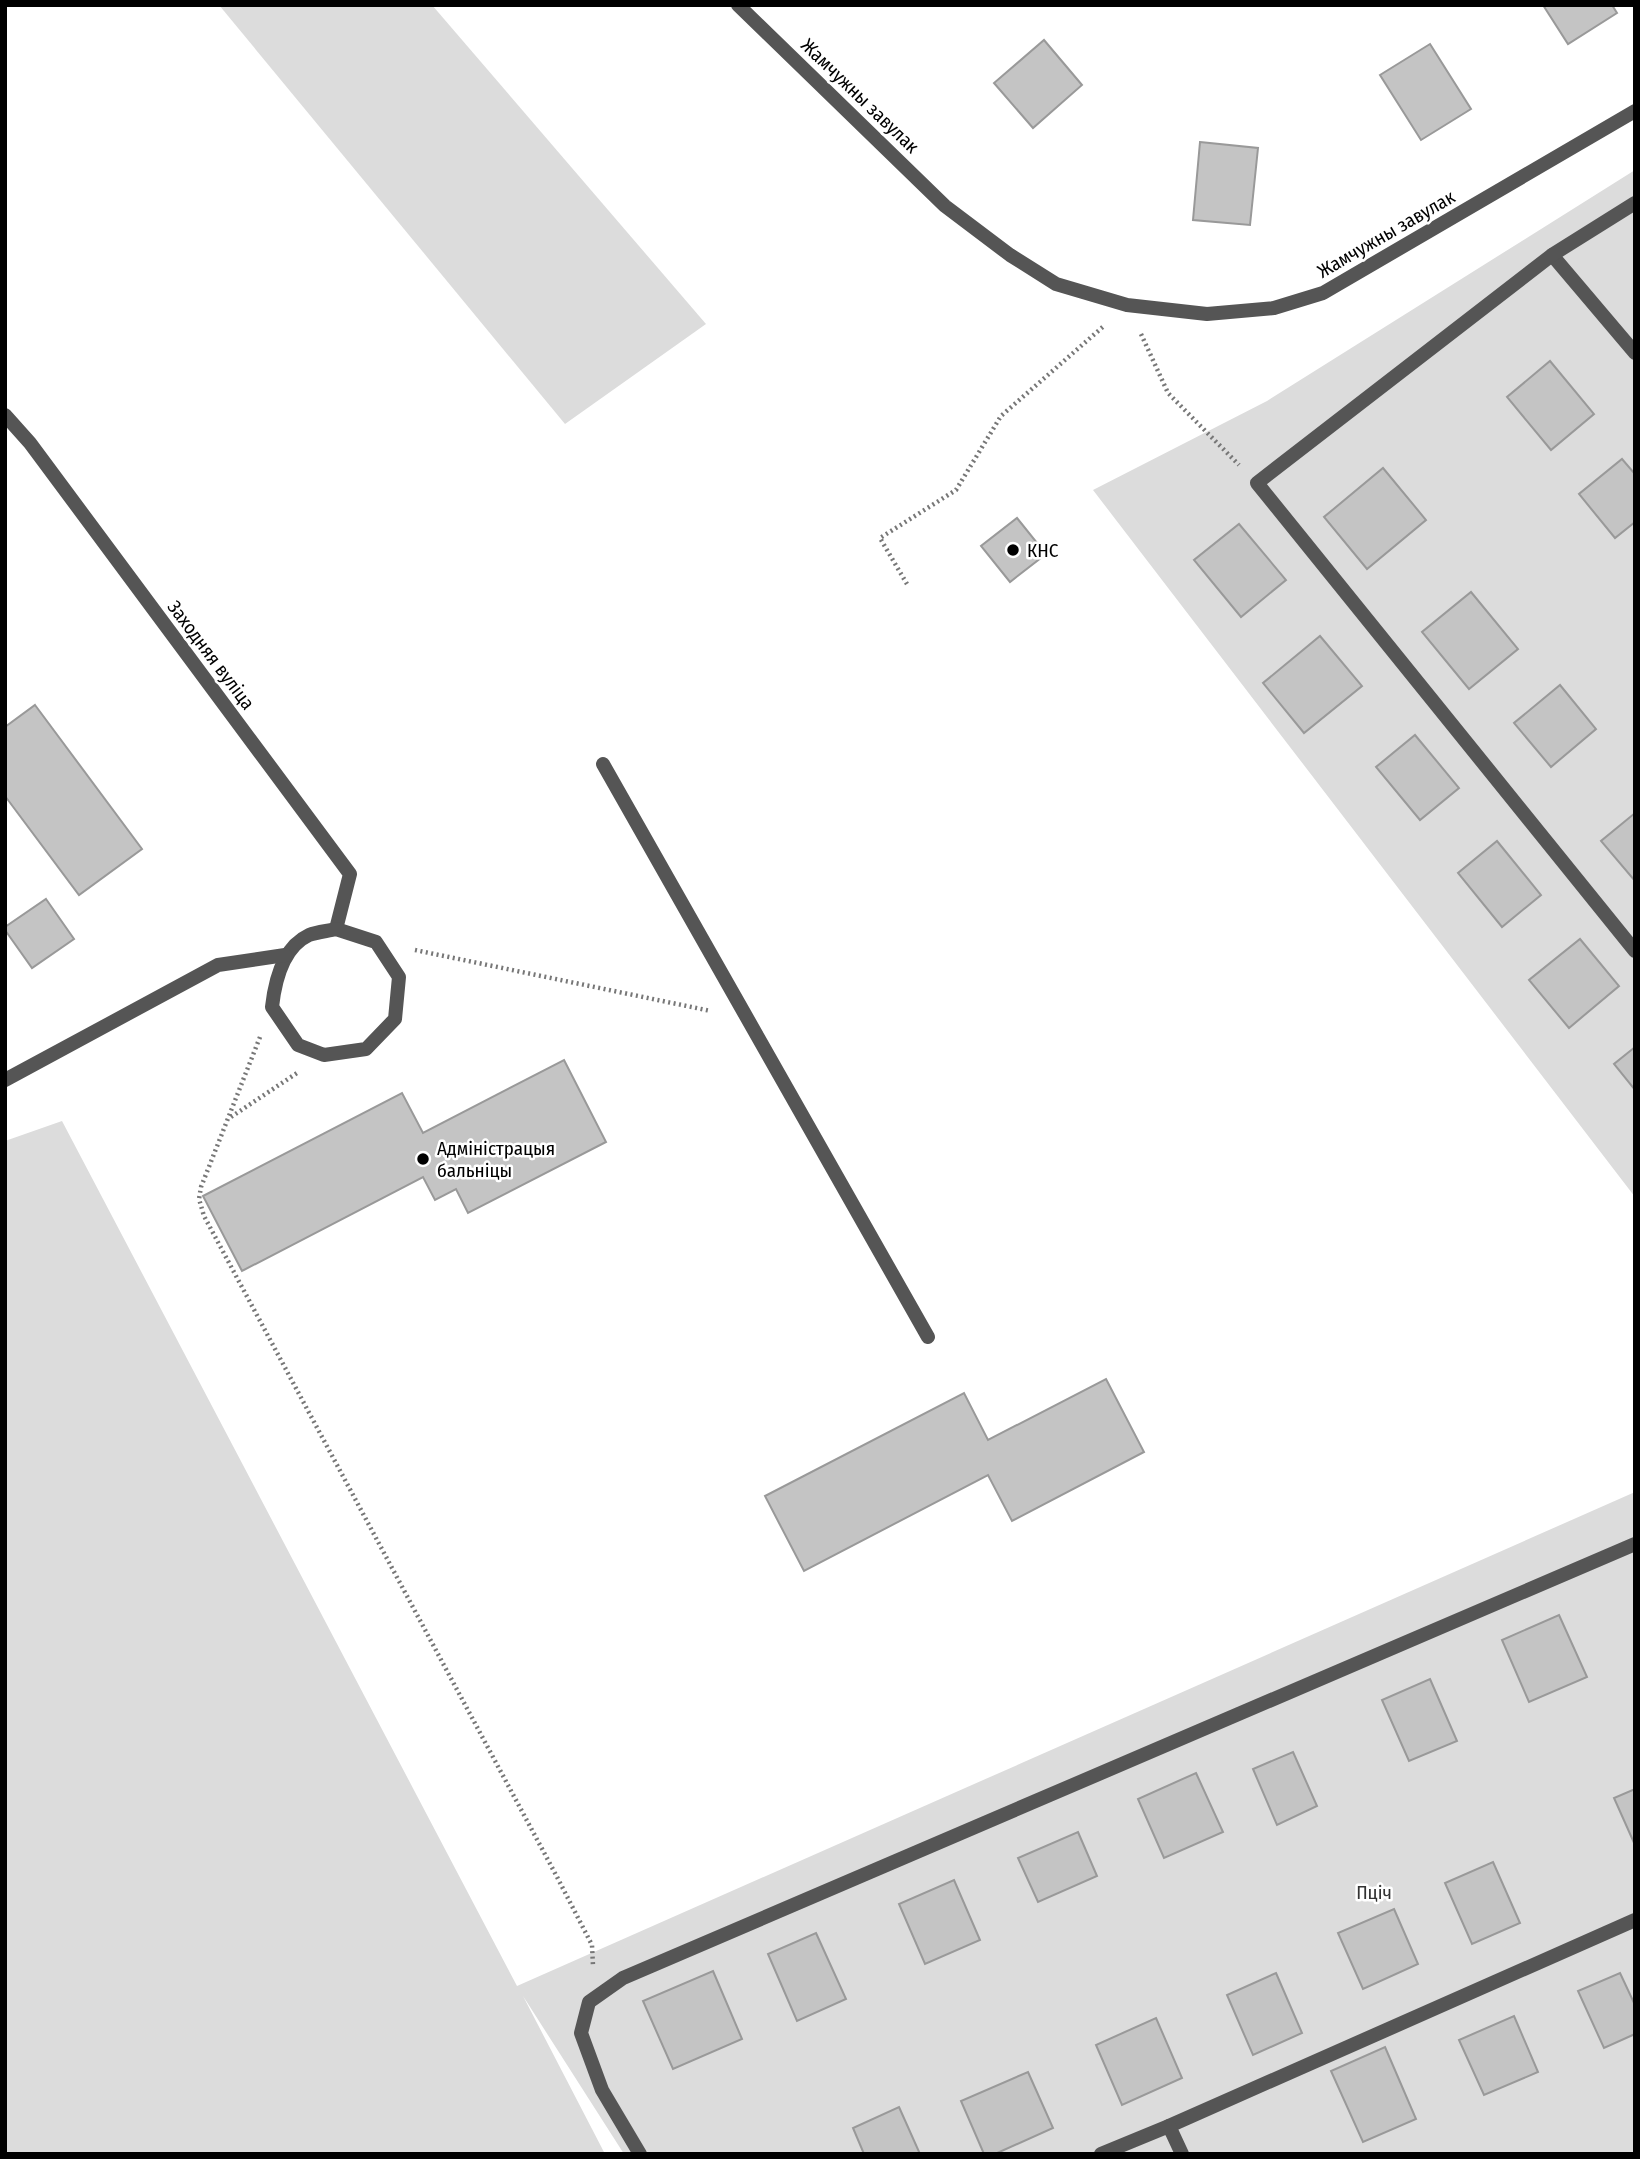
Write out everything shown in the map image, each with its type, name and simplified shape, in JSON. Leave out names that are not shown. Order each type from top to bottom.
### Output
[{"type":"street","name":"Жамчужны завулак","points":[[738,5],[945,206],[1010,255],[1056,284],[1127,306],[1207,314],[1274,308],[1323,293],[1635,111]]},
{"type":"street","points":[[1635,203],[1552,255],[1257,483],[1635,951]]},
{"type":"street","points":[[1552,255],[1635,352]]},
{"type":"street","name":"Заходняя вуліца","points":[[5,415],[30,443],[350,874],[336,929]]},
{"type":"street","points":[[603,764],[928,1337]]},
{"type":"street","points":[[336,929],[376,942],[399,977],[395,1019],[366,1049],[324,1055],[298,1045],[272,1007],[285,955],[308,935],[336,929]]},
{"type":"street","points":[[5,1080],[218,965],[285,955]]},
{"type":"street","points":[[640,2154],[602,2090],[581,2033],[589,2002],[623,1978],[1635,1544]]},
{"type":"street","points":[[1101,2154],[1635,1920]]},
{"type":"street","points":[[1169,2126],[1182,2154]]},
{"type":"path","points":[[907,584],[880,538],[956,490],[1001,416],[1127,306],[1168,393],[1257,483]]},
{"type":"path","points":[[376,942],[747,1018]]},
{"type":"path","points":[[272,1007],[201,1187],[199,1199],[204,1216],[592,1945],[593,1972],[589,2002]]},
{"type":"path","points":[[230,1117],[324,1055]]},
{"type":"green space","points":[[219,5],[432,5],[706,324],[565,424]]},
{"type":"green space","points":[[1635,170],[1635,1197],[1093,490],[1267,401]]},
{"type":"green space","name":"Пціч","points":[[62,1121],[517,1986],[1635,1492],[1635,2154],[624,2154],[523,1996],[605,2154],[5,2154],[5,1141]]},
{"type":"building","points":[[1543,5],[1612,5],[1617,13],[1568,44]]},
{"type":"building","points":[[1044,40],[1082,85],[1033,128],[994,83]]},
{"type":"building","points":[[1430,44],[1471,109],[1421,140],[1380,75]]},
{"type":"building","points":[[1200,142],[1258,148],[1250,225],[1193,220]]},
{"type":"building","points":[[1550,361],[1594,414],[1551,450],[1507,397]]},
{"type":"building","points":[[1622,459],[1635,474],[1635,522],[1615,538],[1579,494]]},
{"type":"building","points":[[1383,468],[1426,520],[1367,569],[1324,517]]},
{"type":"building","name":"КНС","points":[[1017,518],[1046,554],[1010,582],[981,546]]},
{"type":"building","points":[[1239,524],[1286,580],[1241,617],[1194,560]]},
{"type":"building","points":[[1471,592],[1518,649],[1469,689],[1422,632]]},
{"type":"building","points":[[1320,636],[1362,686],[1304,733],[1263,683]]},
{"type":"building","points":[[1560,685],[1596,729],[1551,767],[1514,723]]},
{"type":"building","points":[[35,705],[142,849],[79,895],[5,796],[5,727]]},
{"type":"building","points":[[1415,735],[1459,788],[1420,820],[1376,767]]},
{"type":"building","points":[[1635,813],[1635,881],[1601,841]]},
{"type":"building","points":[[1497,841],[1541,895],[1502,927],[1458,873]]},
{"type":"building","points":[[46,899],[74,939],[32,968],[5,927]]},
{"type":"building","points":[[1580,939],[1619,986],[1569,1028],[1529,980]]},
{"type":"building","points":[[1635,1047],[1635,1090],[1614,1064]]},
{"type":"building","name":"Адміністрацыя бальніцы","points":[[564,1060],[606,1142],[468,1213],[456,1189],[435,1200],[423,1177],[242,1271],[203,1196],[402,1093],[423,1133]]},
{"type":"building","points":[[1106,1379],[1144,1452],[1012,1521],[988,1475],[804,1571],[765,1496],[964,1393],[988,1440]]},
{"type":"building","points":[[1559,1615],[1587,1677],[1529,1702],[1502,1640]]},
{"type":"building","points":[[1430,1679],[1457,1741],[1409,1761],[1382,1700]]},
{"type":"building","points":[[1293,1752],[1317,1806],[1277,1825],[1253,1769]]},
{"type":"building","points":[[1196,1773],[1223,1832],[1164,1858],[1138,1799]]},
{"type":"building","points":[[1635,1789],[1635,1845],[1614,1798]]},
{"type":"building","points":[[1078,1832],[1097,1876],[1038,1902],[1018,1858]]},
{"type":"building","points":[[1493,1862],[1520,1923],[1472,1944],[1445,1883]]},
{"type":"building","points":[[954,1880],[980,1940],[925,1964],[899,1904]]},
{"type":"building","points":[[1394,1909],[1418,1964],[1363,1989],[1338,1933]]},
{"type":"building","points":[[816,1933],[846,1999],[797,2021],[768,1954]]},
{"type":"building","points":[[713,1971],[742,2039],[673,2069],[643,2001]]},
{"type":"building","points":[[1276,1973],[1302,2033],[1253,2055],[1227,1995]]},
{"type":"building","points":[[1620,1973],[1635,2005],[1635,2034],[1604,2048],[1578,1991]]},
{"type":"building","points":[[1514,2016],[1538,2072],[1484,2095],[1459,2040]]},
{"type":"building","points":[[1156,2018],[1182,2078],[1122,2105],[1096,2045]]},
{"type":"building","points":[[1385,2047],[1416,2119],[1363,2142],[1331,2071]]},
{"type":"building","points":[[1028,2072],[1053,2128],[995,2154],[984,2154],[961,2101]]},
{"type":"building","points":[[899,2107],[920,2154],[864,2154],[853,2128]]},
{"type":"place","name":"КНС","points":[[1013,550]]},
{"type":"place","name":"Адміністрацыя бальніцы","points":[[423,1159]]}]
